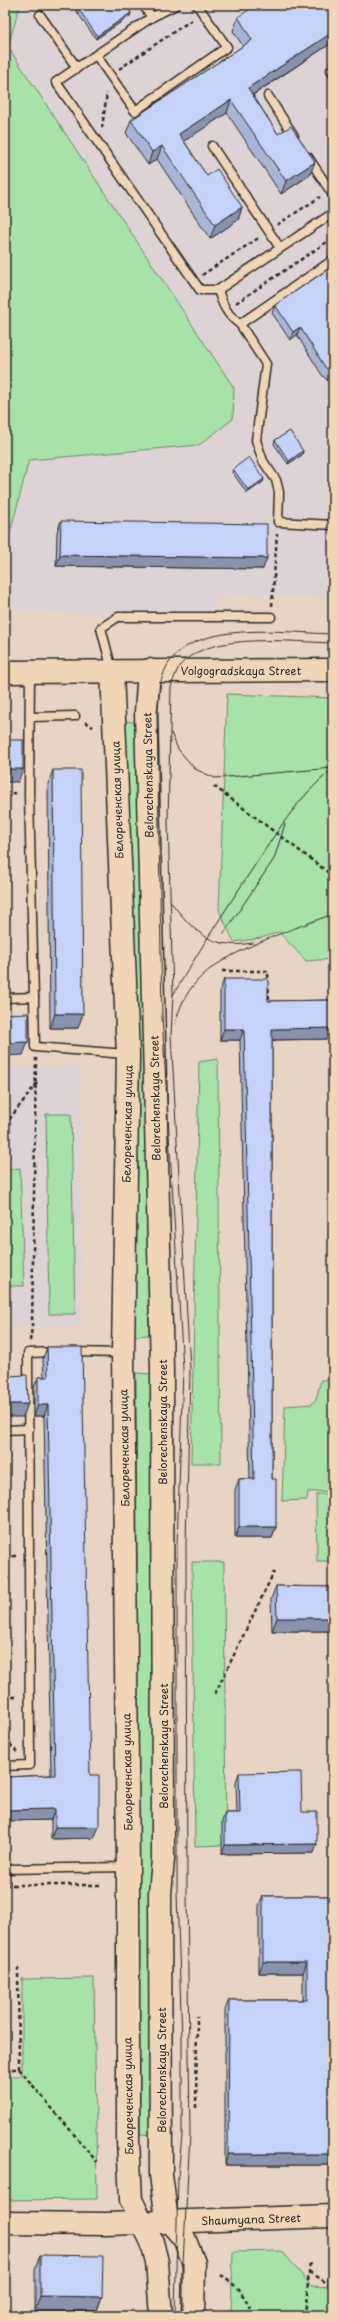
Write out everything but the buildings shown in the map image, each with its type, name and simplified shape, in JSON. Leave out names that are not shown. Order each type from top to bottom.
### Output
[{"type":"street","name":"Belorechenskaya Street","points":[[149,670],[146,712],[162,1369],[163,1859],[160,1894],[161,2175],[163,2203],[170,2222]]},
{"type":"street","name":"Volgogradskaya Street","points":[[112,671],[333,670]]},
{"type":"street","points":[[5,672],[112,671]]},
{"type":"street","name":"Белореченская улица","points":[[112,671],[128,1054],[123,1353],[128,1867],[128,2141],[131,2200],[141,2222]]},
{"type":"street","name":"Shaumyana Street","points":[[5,2223],[170,2222],[333,2216]]},
{"type":"street","points":[[141,2222],[152,2242],[157,2262],[161,2316]]},
{"type":"street","points":[[170,2222],[184,2238],[194,2263],[193,2316]]},
{"type":"lane","points":[[143,5],[152,17]]},
{"type":"lane","points":[[176,5],[152,17],[56,82],[200,290],[218,290],[333,212]]},
{"type":"lane","points":[[96,56],[135,111],[227,47],[197,5]]},
{"type":"lane","points":[[40,15],[77,68]]},
{"type":"lane","points":[[268,96],[333,195]]},
{"type":"lane","points":[[212,146],[280,248]]},
{"type":"lane","points":[[240,324],[333,260]]},
{"type":"lane","points":[[218,290],[226,310],[233,320],[240,324],[266,364],[256,440],[262,461],[276,480],[280,492],[278,522],[333,525]]},
{"type":"lane","points":[[112,671],[101,628],[118,617],[271,617]]},
{"type":"lane","points":[[30,672],[29,795],[35,1047],[128,1054]]},
{"type":"lane","points":[[30,717],[75,716]]},
{"type":"lane","points":[[5,998],[34,997]]},
{"type":"lane","points":[[5,1766],[30,1765],[28,1353],[97,1351],[123,1353]]},
{"type":"lane","points":[[5,1430],[29,1429]]},
{"type":"lane","points":[[5,1869],[128,1867]]},
{"type":"path","points":[[99,144],[110,75],[202,12]]},
{"type":"path","points":[[226,310],[333,238]]},
{"type":"path","points":[[271,617],[278,522]]},
{"type":"path","points":[[214,786],[333,876]]},
{"type":"path","points":[[222,971],[268,971],[270,1010]]},
{"type":"path","points":[[270,1033],[277,1044]]},
{"type":"path","points":[[28,1353],[32,1327],[37,1083],[35,1047]]},
{"type":"path","points":[[5,1125],[37,1083]]},
{"type":"path","points":[[215,1694],[274,1572]]},
{"type":"path","points":[[5,1885],[102,1885]]},
{"type":"path","points":[[18,1968],[19,2069],[97,2162]]},
{"type":"path","points":[[196,2108],[197,2016]]},
{"type":"path","points":[[5,2069],[19,2069]]},
{"type":"path","points":[[305,2316],[310,2261]]},
{"type":"path","points":[[310,2272],[333,2286]]},
{"type":"path","points":[[221,2275],[239,2289],[255,2316]]},
{"type":"shaded area","points":[[20,5],[333,5],[333,598],[223,595],[204,621],[5,610],[5,553],[29,460],[199,445],[234,388],[8,47]]},
{"type":"shaded area","points":[[81,1066],[82,1327],[7,1327],[7,1380],[5,1380],[5,1067]]},
{"type":"green space","points":[[5,5],[20,5],[8,47],[234,388],[233,419],[199,445],[29,460],[5,553]]},
{"type":"green space","points":[[227,694],[333,698],[333,959],[306,961],[279,932],[261,938],[234,942],[219,910]]},
{"type":"green space","points":[[127,721],[138,723],[149,1335],[135,1336],[122,724]]},
{"type":"green space","points":[[218,1059],[221,1463],[191,1463],[199,1062]]},
{"type":"green space","points":[[46,1114],[71,1114],[75,1314],[49,1314]]},
{"type":"green space","points":[[20,1168],[24,1286],[5,1286],[5,1170]]},
{"type":"green space","points":[[136,1373],[152,1374],[154,2135],[140,2134]]},
{"type":"green space","points":[[321,1380],[333,1380],[333,1491],[308,1492],[307,1500],[282,1501],[285,1406],[312,1404],[316,1399]]},
{"type":"green space","points":[[316,1494],[333,1494],[333,1561],[317,1561]]},
{"type":"green space","points":[[192,1562],[224,1562],[226,1845],[195,1846]]},
{"type":"green space","points":[[94,1978],[97,2199],[5,2200],[5,2076],[22,2076],[22,1979]]},
{"type":"green space","points":[[282,2251],[311,2286],[333,2287],[333,2316],[231,2316],[233,2252]]},
{"type":"tram line","points":[[175,2316],[178,2176],[182,2135],[182,2040],[177,1894],[177,1546],[183,1369],[162,1016],[157,712],[160,685],[165,670],[177,653],[194,642],[216,635],[240,632],[266,631],[333,634]]},
{"type":"tram line","points":[[183,2316],[183,2263],[190,2135],[187,1894],[186,1546],[190,1369],[171,1035],[173,994],[168,822],[171,687],[177,671],[183,662],[196,653],[213,646],[254,641],[333,643]]},
{"type":"tram line","points":[[171,733],[178,749],[195,769],[215,778],[333,768]]},
{"type":"tram line","points":[[173,995],[211,932],[278,830],[309,791],[333,769]]},
{"type":"tram line","points":[[224,933],[274,859],[285,824]]},
{"type":"tram line","points":[[170,901],[187,922],[205,936],[226,944],[253,943]]},
{"type":"tram line","points":[[175,1024],[186,996],[197,981],[209,970],[224,960],[260,942],[333,914]]}]
